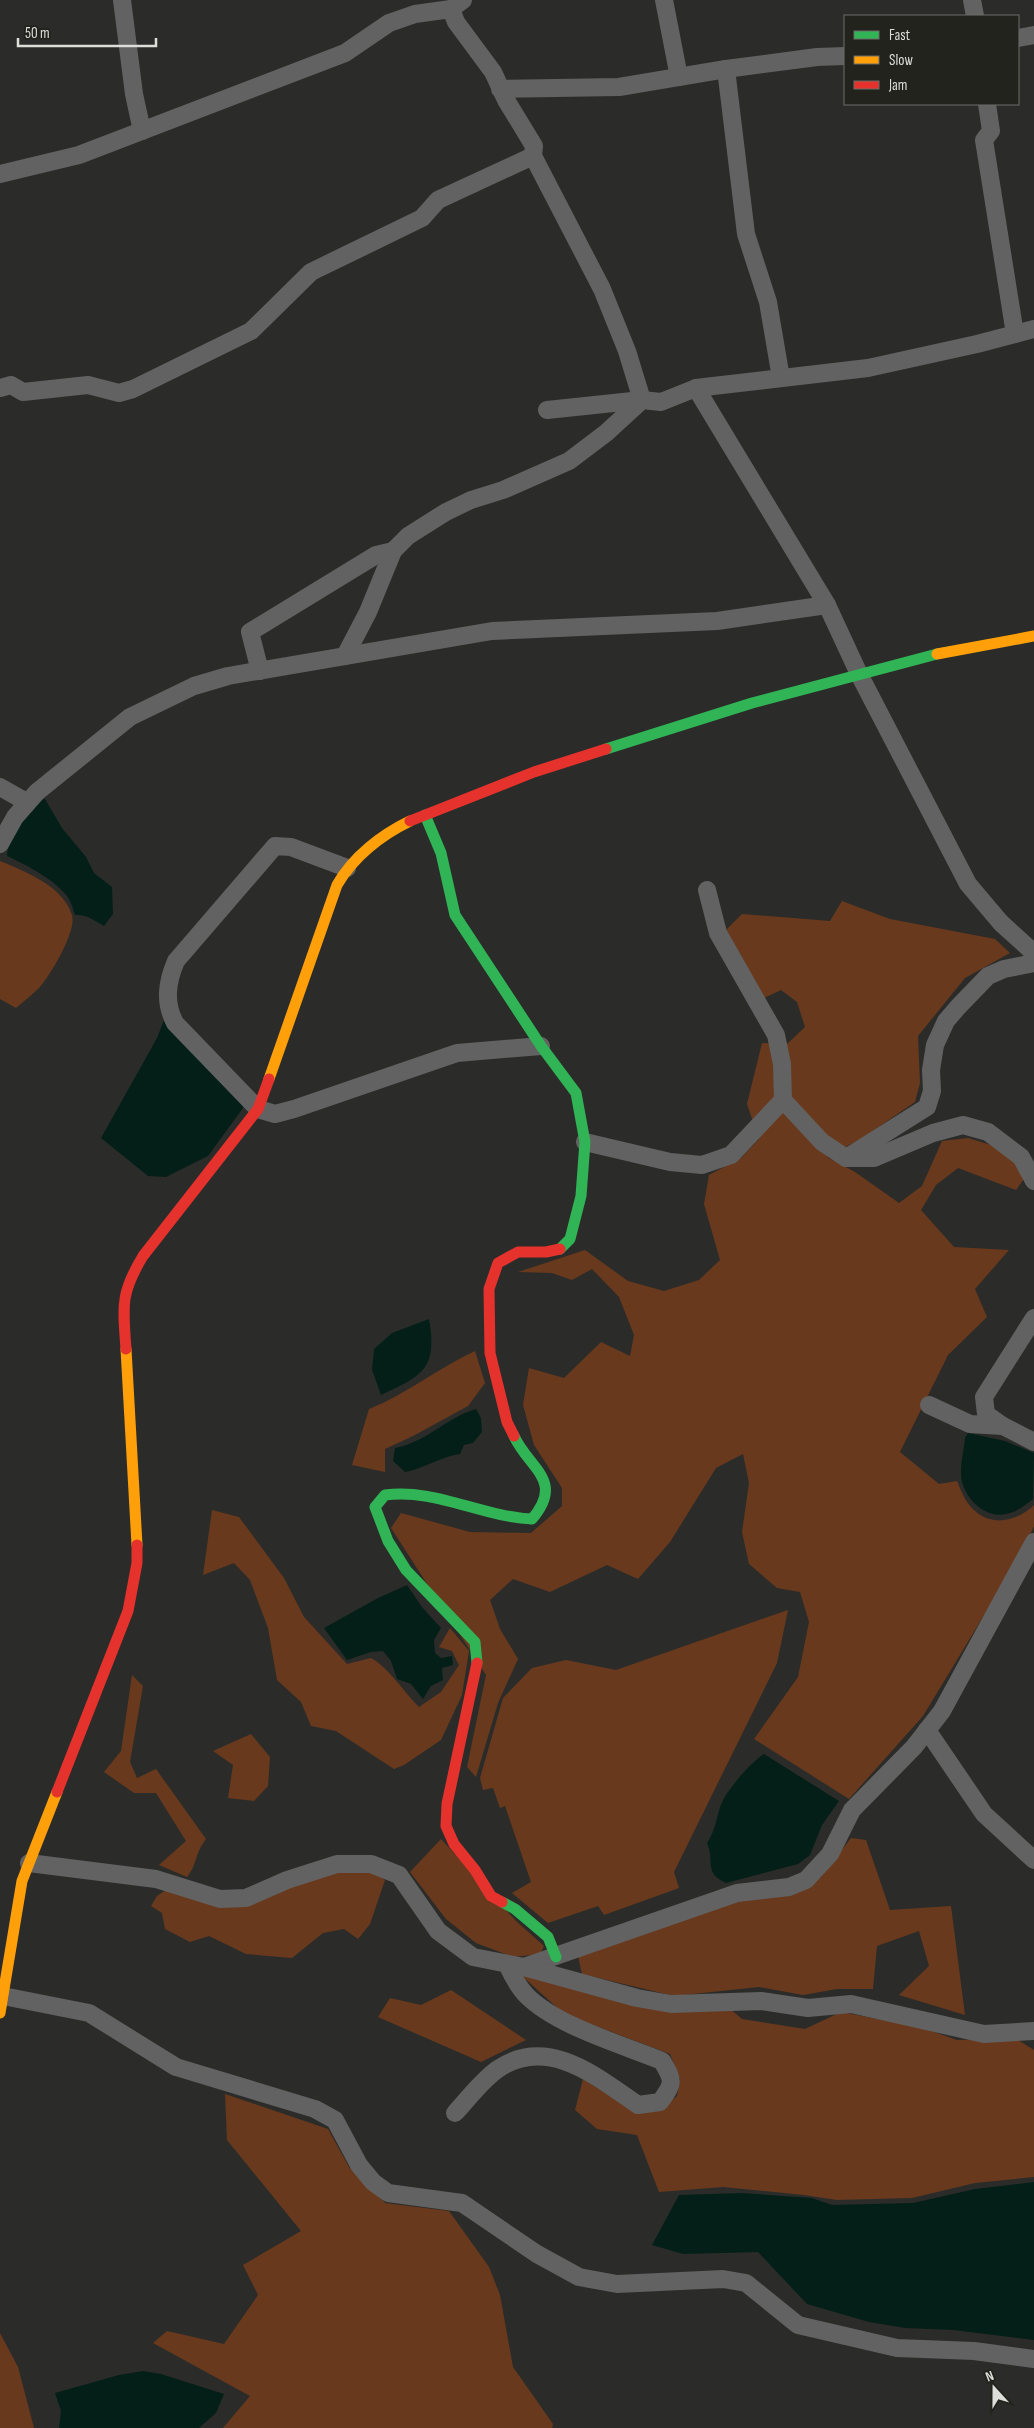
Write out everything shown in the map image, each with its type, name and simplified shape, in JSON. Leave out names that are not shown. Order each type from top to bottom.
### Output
[{"type":"street","points":[[124,0],[134,94],[142,130]]},
{"type":"street","points":[[664,0],[679,77]]},
{"type":"street","points":[[972,0],[975,15]]},
{"type":"street","points":[[0,174],[79,155],[345,53],[389,23],[415,14],[457,5],[456,22],[493,72],[500,89],[534,146],[533,156],[602,289],[627,351],[642,400]]},
{"type":"street","points":[[1019,38],[1034,35]]},
{"type":"street","points":[[500,89],[619,87],[726,69],[817,57],[844,56]]},
{"type":"street","points":[[726,69],[746,234],[768,302],[781,378]]},
{"type":"street","points":[[987,105],[991,131],[984,140],[1015,334]]},
{"type":"street","points":[[0,388],[11,385],[23,392],[88,384],[119,393],[133,389],[252,332],[311,272],[422,218],[438,200],[533,156]]},
{"type":"street","points":[[547,410],[642,400],[661,402],[696,388],[868,368],[1034,329]]},
{"type":"street","points":[[696,388],[827,605],[859,674],[968,884],[1001,923],[1034,954]]},
{"type":"street","points":[[345,656],[368,612],[393,551],[408,536],[446,512],[569,461],[606,433],[642,400]]},
{"type":"street","points":[[260,671],[250,632],[376,555],[393,551]]},
{"type":"street","points":[[0,844],[16,817],[37,792],[130,717],[194,686],[228,676],[492,631],[717,622],[827,605]]},
{"type":"street","points":[[1034,636],[913,659],[752,703],[534,772],[408,822],[382,838],[347,868],[337,886],[258,1109],[143,1256],[128,1281],[123,1307],[138,1526],[137,1562],[128,1611],[22,1881],[1,2004],[88,2013],[176,2067],[315,2109],[335,2120],[359,2165],[373,2182],[388,2193],[462,2203],[537,2254],[579,2277],[617,2284],[723,2279],[746,2283],[798,2325],[897,2348],[974,2351],[1034,2359]]},
{"type":"street","points":[[0,787],[23,800]]},
{"type":"street","points":[[426,815],[441,853],[455,915],[541,1046],[576,1093],[585,1142],[581,1196],[570,1239],[560,1248],[546,1252],[518,1252],[498,1263],[489,1289],[490,1353],[507,1422],[516,1441],[537,1468],[546,1487],[544,1505],[532,1519],[510,1518],[406,1492],[385,1495],[375,1507],[388,1541],[406,1570],[475,1642],[478,1667],[447,1804],[446,1826],[454,1844],[476,1870],[491,1896],[515,1909],[548,1937],[556,1957]]},
{"type":"street","points":[[347,868],[292,847],[275,846],[176,960],[168,978],[167,996],[169,1013],[175,1023],[258,1109],[275,1114],[294,1109],[457,1053],[541,1046]]},
{"type":"street","points":[[707,890],[718,933],[776,1036],[782,1064],[783,1100],[822,1142],[846,1158],[874,1158],[933,1133],[963,1125],[988,1132],[1021,1157],[1034,1181]]},
{"type":"street","points":[[846,1158],[927,1107],[932,1091],[931,1070],[935,1045],[946,1021],[976,988],[988,976],[1004,969],[1034,963]]},
{"type":"street","points":[[585,1142],[670,1162],[702,1165],[731,1154],[783,1100]]},
{"type":"street","points":[[1034,1318],[984,1397],[986,1414],[1003,1426],[1034,1442]]},
{"type":"street","points":[[929,1404],[970,1424],[1003,1426]]},
{"type":"street","points":[[524,1967],[737,1893],[789,1887],[806,1880],[830,1854],[852,1810],[914,1747],[942,1711],[1034,1542]]},
{"type":"street","points":[[927,1730],[984,1814],[1034,1860]]},
{"type":"street","points":[[1011,1838],[1034,1845]]},
{"type":"street","points":[[29,1863],[156,1879],[220,1899],[246,1898],[287,1880],[337,1864],[371,1864],[399,1875],[438,1931],[473,1957],[524,1967],[637,1998],[671,2004],[761,2001],[808,2008],[851,2004],[984,2034],[1034,2031]]},
{"type":"street","points":[[0,1923],[16,1915]]},
{"type":"street","points":[[455,2113],[497,2070],[516,2059],[536,2055],[562,2059],[588,2070],[638,2105],[660,2102],[671,2087],[672,2076],[662,2061],[558,2018],[527,1996],[514,1979],[507,1964]]},
{"type":"shaded area","points":[[45,799],[62,828],[86,857],[94,873],[112,887],[113,914],[104,926],[86,916],[75,915],[69,899],[58,886],[7,856],[8,848],[15,833],[30,812],[41,800]]},
{"type":"shaded area","points":[[0,861],[32,875],[52,888],[61,896],[72,915],[67,942],[50,974],[39,988],[16,1008],[0,999]]},
{"type":"shaded area","points":[[842,901],[890,919],[995,939],[1010,953],[965,978],[918,1036],[920,1083],[915,1102],[864,1137],[827,1157],[855,1172],[899,1203],[922,1186],[942,1141],[968,1138],[1004,1149],[1026,1176],[1016,1190],[958,1168],[936,1185],[921,1210],[954,1247],[1009,1250],[975,1289],[987,1317],[948,1355],[900,1452],[939,1484],[957,1481],[967,1502],[982,1516],[1000,1520],[1009,1519],[1018,1516],[1034,1505],[1034,1526],[1021,1554],[923,1716],[849,1799],[754,1739],[798,1677],[809,1622],[800,1592],[777,1588],[749,1564],[742,1532],[749,1483],[743,1454],[716,1468],[670,1542],[638,1579],[607,1565],[550,1592],[513,1579],[490,1600],[500,1629],[518,1659],[498,1703],[476,1777],[467,1767],[486,1675],[391,1528],[401,1513],[470,1532],[531,1533],[562,1506],[562,1488],[534,1445],[523,1405],[529,1368],[564,1378],[601,1342],[630,1356],[634,1335],[619,1297],[592,1269],[572,1280],[552,1273],[518,1272],[585,1250],[628,1281],[664,1291],[699,1280],[720,1260],[704,1204],[709,1175],[741,1158],[759,1139],[747,1104],[762,1043],[787,1044],[805,1027],[797,1002],[781,990],[764,998],[725,931],[742,914],[830,921]]},
{"type":"shaded area","points":[[164,1020],[243,1101],[243,1108],[208,1156],[166,1177],[148,1176],[101,1138],[157,1038]]},
{"type":"shaded area","points":[[429,1319],[431,1349],[429,1360],[424,1369],[417,1376],[381,1395],[372,1370],[374,1349],[392,1333]]},
{"type":"shaded area","points":[[475,1351],[485,1383],[468,1406],[385,1449],[385,1472],[352,1465],[369,1409],[396,1396]]},
{"type":"shaded area","points":[[476,1409],[481,1418],[482,1432],[473,1443],[464,1445],[460,1454],[405,1472],[393,1461],[395,1448],[417,1440]]},
{"type":"shaded area","points":[[968,1433],[1005,1441],[1034,1453],[1033,1499],[1017,1510],[997,1515],[981,1509],[974,1503],[964,1489],[961,1472],[965,1438]]},
{"type":"shaded area","points":[[212,1510],[239,1517],[284,1578],[304,1617],[347,1664],[371,1658],[378,1662],[419,1707],[441,1692],[459,1665],[452,1651],[439,1647],[450,1628],[469,1651],[462,1695],[441,1740],[404,1765],[394,1769],[336,1731],[311,1726],[301,1702],[277,1680],[268,1628],[250,1580],[234,1563],[203,1575]]},
{"type":"shaded area","points":[[407,1585],[422,1607],[441,1628],[434,1640],[435,1653],[441,1658],[452,1656],[453,1665],[442,1668],[443,1680],[431,1686],[423,1699],[411,1684],[397,1679],[391,1661],[383,1651],[371,1652],[347,1660],[324,1628],[378,1598]]},
{"type":"shaded area","points":[[788,1610],[777,1663],[674,1872],[679,1888],[604,1915],[598,1906],[548,1923],[512,1893],[531,1882],[505,1806],[500,1808],[493,1788],[483,1790],[480,1778],[503,1698],[532,1668],[566,1660],[616,1670]]},
{"type":"shaded area","points":[[132,1675],[143,1686],[130,1762],[137,1778],[156,1769],[206,1839],[187,1877],[159,1865],[186,1841],[156,1793],[134,1793],[104,1772],[121,1751]]},
{"type":"shaded area","points":[[251,1734],[270,1757],[268,1786],[254,1801],[228,1798],[233,1765],[213,1751]]},
{"type":"shaded area","points":[[764,1754],[839,1801],[822,1825],[810,1855],[798,1864],[726,1883],[714,1875],[707,1843],[713,1832],[724,1798],[742,1774]]},
{"type":"shaded area","points":[[851,1838],[866,1840],[890,1910],[951,1906],[965,2015],[899,1995],[929,1966],[919,1931],[877,1946],[873,1989],[837,1989],[803,1995],[759,1987],[674,1996],[582,1974],[578,1956],[737,1901],[791,1895],[820,1878]]},
{"type":"shaded area","points":[[441,1839],[516,1921],[544,1946],[540,1954],[513,1957],[476,1943],[446,1919],[410,1872]]},
{"type":"shaded area","points":[[367,1868],[385,1880],[370,1924],[358,1939],[344,1929],[323,1933],[292,1958],[246,1954],[209,1936],[190,1942],[165,1929],[162,1913],[151,1906],[157,1896],[166,1890],[219,1905],[335,1871]]},
{"type":"shaded area","points":[[520,1974],[729,2008],[742,2019],[805,2029],[841,2012],[920,2027],[957,2040],[1015,2038],[1034,2050],[1034,2177],[975,2183],[912,2198],[837,2200],[723,2187],[659,2192],[637,2135],[597,2129],[575,2110],[583,2079],[628,2107],[659,2110],[677,2096],[680,2079],[670,2054],[564,2014]]},
{"type":"shaded area","points":[[451,1990],[526,2040],[481,2062],[378,2017],[390,1998],[421,2005]]},
{"type":"shaded area","points":[[225,2094],[328,2129],[349,2167],[385,2203],[449,2211],[489,2267],[500,2295],[513,2367],[553,2424],[552,2428],[223,2428],[250,2396],[153,2343],[167,2331],[224,2344],[258,2295],[243,2265],[301,2231],[227,2140]]},
{"type":"shaded area","points":[[1034,2182],[1034,2340],[953,2330],[905,2328],[869,2322],[807,2304],[758,2252],[683,2254],[652,2245],[679,2195],[741,2193],[812,2198],[832,2205],[913,2203],[975,2189]]},
{"type":"shaded area","points":[[0,2333],[18,2367],[34,2428],[0,2428]]},
{"type":"shaded area","points":[[143,2371],[161,2374],[224,2394],[216,2413],[199,2428],[59,2428],[61,2411],[55,2393],[119,2375]]},
{"type":"traffic: fast","points":[[606,749],[752,703],[937,654]]},
{"type":"traffic: fast","points":[[425,815],[441,853],[455,915],[541,1046],[576,1093],[585,1142],[581,1196],[570,1239],[560,1249]]},
{"type":"traffic: fast","points":[[477,1663],[475,1642],[406,1570],[388,1541],[375,1507],[385,1495],[403,1494],[440,1499],[495,1513],[532,1519],[541,1506],[545,1494],[545,1484],[541,1475],[514,1436]]},
{"type":"traffic: fast","points":[[502,1902],[515,1909],[548,1937],[556,1957]]},
{"type":"traffic: slow","points":[[937,654],[1034,636]]},
{"type":"traffic: slow","points":[[269,1079],[337,885],[359,856],[378,840],[410,821]]},
{"type":"traffic: slow","points":[[126,1349],[137,1545]]},
{"type":"traffic: slow","points":[[0,2013],[22,1881],[57,1792]]},
{"type":"traffic: jam","points":[[410,821],[534,772],[606,749]]},
{"type":"traffic: jam","points":[[126,1349],[125,1301],[130,1281],[136,1269],[143,1256],[258,1109],[269,1079]]},
{"type":"traffic: jam","points":[[514,1436],[507,1422],[490,1353],[489,1289],[498,1263],[518,1252],[546,1252],[560,1249]]},
{"type":"traffic: jam","points":[[57,1792],[128,1611],[137,1563],[137,1545]]},
{"type":"traffic: jam","points":[[477,1663],[447,1804],[446,1826],[454,1844],[475,1870],[491,1896],[502,1902]]}]
